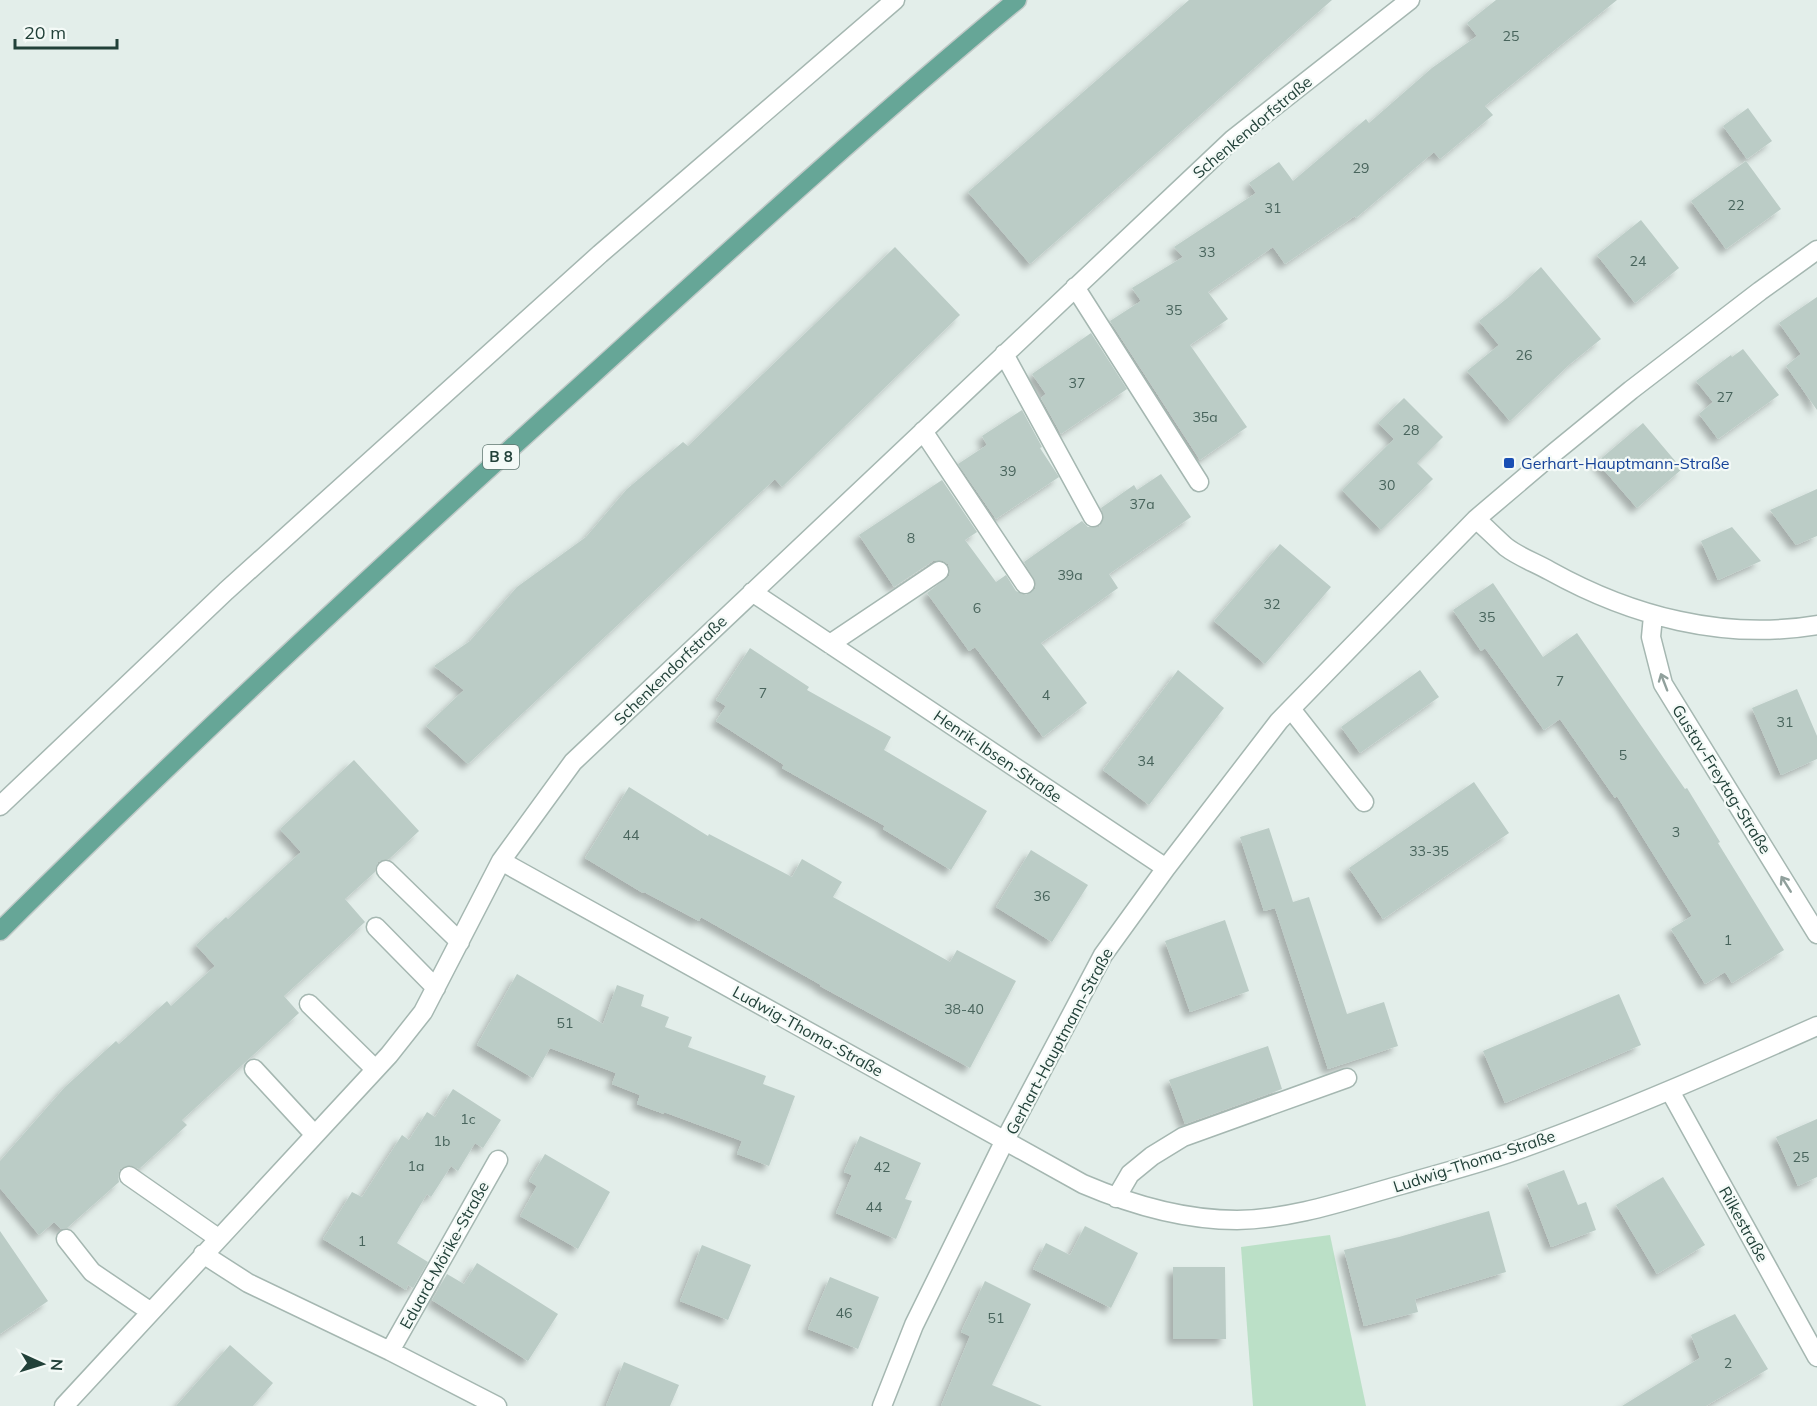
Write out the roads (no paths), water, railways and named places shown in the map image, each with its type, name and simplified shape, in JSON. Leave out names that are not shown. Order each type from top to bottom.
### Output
[{"type":"main road","name":"B 8","points":[[0,931],[227,709],[457,497],[766,218],[1017,0]]},
{"type":"street","points":[[0,806],[235,583],[600,254],[895,0]]},
{"type":"street","name":"Schenkendorfstraße","points":[[64,1406],[375,1069],[423,1012],[501,861],[573,762],[1233,139],[1410,0]]},
{"type":"street","name":"Gerhart-Hauptmann-Straße","points":[[882,1406],[914,1325],[1005,1140],[1103,956],[1166,868],[1279,721],[1476,519],[1631,390],[1817,250]]},
{"type":"street","points":[[1075,287],[1199,482]]},
{"type":"street","points":[[1004,354],[1093,517]]},
{"type":"street","points":[[923,431],[1025,584]]},
{"type":"street","points":[[1476,519],[1508,548],[1566,580],[1615,603],[1653,616],[1717,628],[1751,631],[1817,625]]},
{"type":"street","points":[[830,644],[939,571]]},
{"type":"street","name":"Henrik-Ibsen-Straße","points":[[752,592],[1166,868]]},
{"type":"street","name":"Gustav-Freytag-Straße","points":[[1653,616],[1651,637],[1663,684],[1817,934]]},
{"type":"street","points":[[1291,710],[1364,802]]},
{"type":"street","name":"Ludwig-Thoma-Straße","points":[[501,861],[1083,1184],[1116,1198],[1161,1211],[1198,1218],[1236,1220],[1275,1218],[1312,1211],[1521,1149],[1670,1091],[1817,1026]]},
{"type":"street","points":[[386,870],[460,942]]},
{"type":"street","points":[[376,927],[436,988]]},
{"type":"street","points":[[309,1004],[375,1069]]},
{"type":"street","points":[[254,1069],[315,1134]]},
{"type":"street","points":[[1116,1198],[1130,1174],[1152,1156],[1183,1137],[1347,1078]]},
{"type":"street","name":"Rilkestraße","points":[[1670,1091],[1817,1357]]},
{"type":"street","name":"Eduard-Mörike-Straße","points":[[390,1351],[498,1160]]},
{"type":"street","points":[[129,1176],[218,1238]]},
{"type":"street","points":[[66,1239],[92,1272],[151,1312]]},
{"type":"street","points":[[203,1254],[248,1283],[390,1351],[497,1406]]},
{"type":"place","name":"Gerhart-Hauptmann-Straße","points":[[1509,463]]}]
